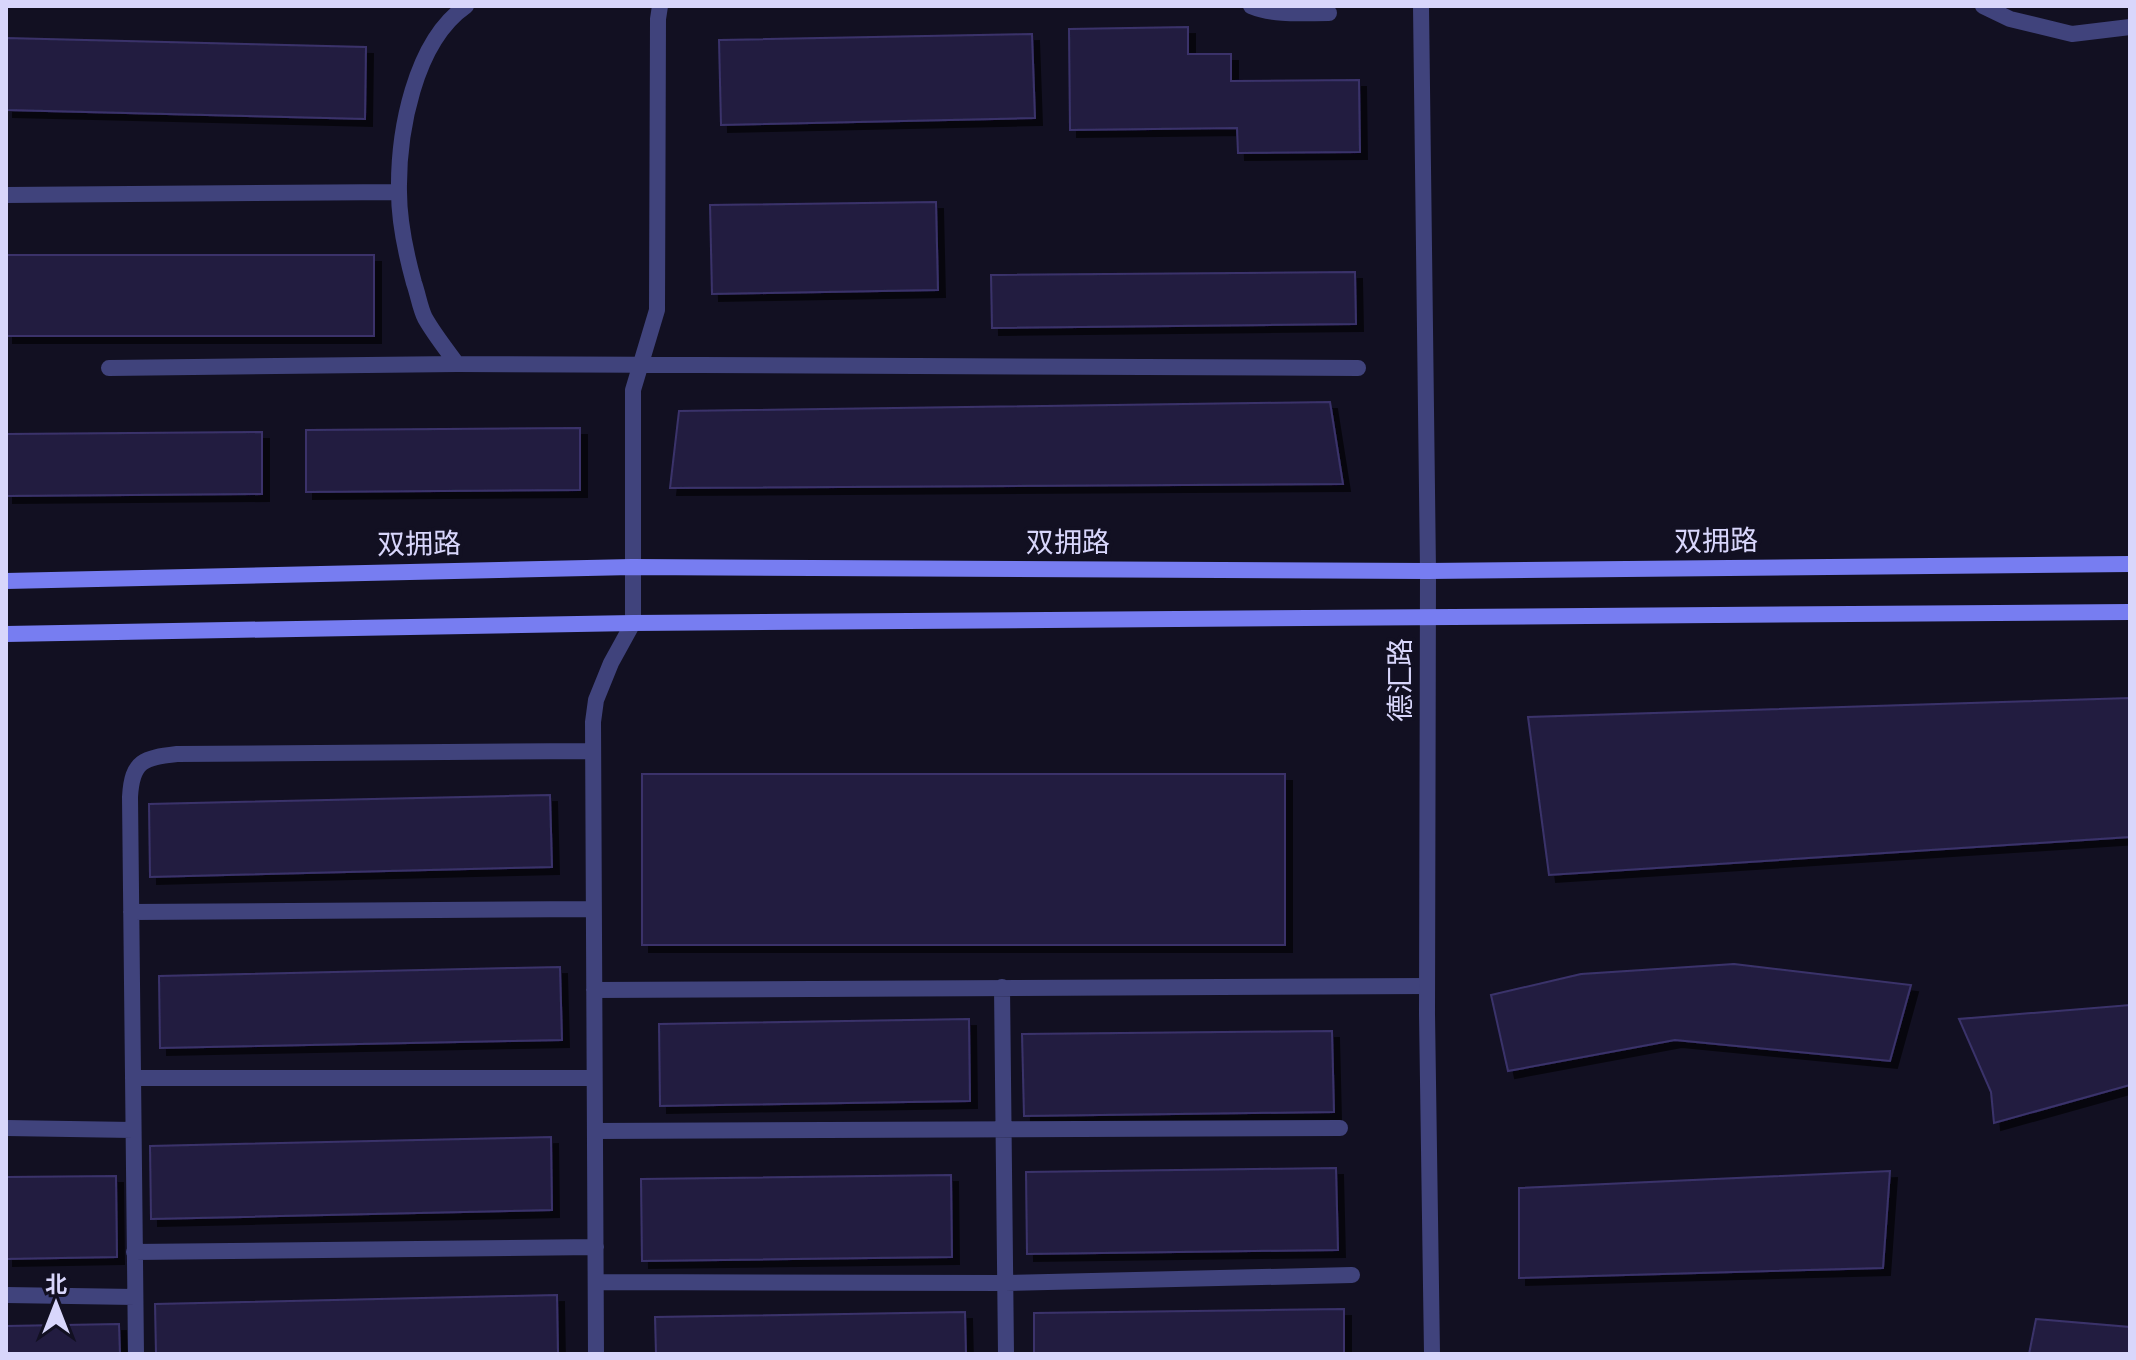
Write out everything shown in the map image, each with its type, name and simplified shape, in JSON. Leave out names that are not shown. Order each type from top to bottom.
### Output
[{"type":"main road","name":"双拥路","points":[[6,581],[632,567],[1428,571],[2130,564]]},
{"type":"main road","points":[[6,634],[633,623],[2130,612]]},
{"type":"street","points":[[457,364],[424,317],[409,265],[399,192],[402,134],[421,67],[438,35],[466,6]]},
{"type":"street","points":[[596,1354],[593,751],[596,700],[611,663],[633,623],[633,390],[657,310],[660,6]]},
{"type":"street","points":[[1251,6],[1290,13],[1329,13]]},
{"type":"street","name":"德汇路","points":[[1421,6],[1432,1354]]},
{"type":"street","points":[[1983,6],[2010,19],[2072,34],[2130,27]]},
{"type":"street","points":[[6,195],[399,192]]},
{"type":"street","points":[[109,368],[457,364],[1358,368]]},
{"type":"street","points":[[136,1354],[131,777],[140,764],[151,757],[177,754],[593,751]]},
{"type":"street","points":[[131,912],[593,909]]},
{"type":"street","points":[[594,990],[1427,986]]},
{"type":"street","points":[[1002,987],[1006,1354]]},
{"type":"street","points":[[133,1078],[594,1078]]},
{"type":"street","points":[[6,1128],[133,1130]]},
{"type":"street","points":[[595,1131],[1340,1128]]},
{"type":"street","points":[[134,1252],[596,1247]]},
{"type":"street","points":[[597,1282],[1005,1283],[1352,1275]]},
{"type":"street","points":[[6,1295],[135,1297]]},
{"type":"building","points":[[1188,27],[1188,54],[1231,54],[1231,81],[1359,80],[1360,152],[1238,153],[1237,128],[1070,130],[1069,29]]},
{"type":"building","points":[[1032,34],[1035,118],[721,125],[719,40]]},
{"type":"building","points":[[6,38],[366,47],[365,119],[6,110]]},
{"type":"building","points":[[936,202],[938,290],[712,294],[710,205]]},
{"type":"building","points":[[6,255],[374,255],[374,336],[6,336]]},
{"type":"building","points":[[1355,272],[1356,324],[992,328],[991,275]]},
{"type":"building","points":[[1330,402],[1343,484],[670,488],[679,411]]},
{"type":"building","points":[[580,428],[580,490],[306,492],[306,430]]},
{"type":"building","points":[[262,432],[262,494],[6,496],[6,434]]},
{"type":"building","points":[[2130,698],[2130,837],[1549,875],[1528,717]]},
{"type":"building","points":[[642,774],[1285,774],[1285,945],[642,945]]},
{"type":"building","points":[[550,795],[552,867],[150,877],[149,804]]},
{"type":"building","points":[[1734,964],[1911,985],[1890,1061],[1675,1040],[1508,1071],[1491,995],[1581,974]]},
{"type":"building","points":[[560,967],[562,1040],[160,1048],[159,976]]},
{"type":"building","points":[[2130,1005],[2130,1085],[1994,1123],[1991,1092],[1959,1019]]},
{"type":"building","points":[[969,1019],[970,1101],[660,1106],[659,1024]]},
{"type":"building","points":[[1332,1031],[1334,1112],[1024,1116],[1022,1034]]},
{"type":"building","points":[[551,1137],[552,1210],[151,1219],[150,1146]]},
{"type":"building","points":[[1336,1168],[1338,1250],[1027,1254],[1026,1172]]},
{"type":"building","points":[[1890,1171],[1883,1268],[1519,1278],[1519,1188]]},
{"type":"building","points":[[951,1175],[952,1257],[642,1261],[641,1179]]},
{"type":"building","points":[[116,1176],[117,1257],[6,1259],[6,1177]]},
{"type":"building","points":[[557,1295],[558,1354],[156,1354],[155,1304]]},
{"type":"building","points":[[1344,1309],[1344,1354],[1034,1354],[1034,1313]]},
{"type":"building","points":[[965,1312],[966,1354],[656,1354],[655,1317]]},
{"type":"building","points":[[2036,1319],[2130,1327],[2130,1354],[2029,1354]]},
{"type":"building","points":[[119,1324],[120,1354],[6,1354],[6,1326]]}]
